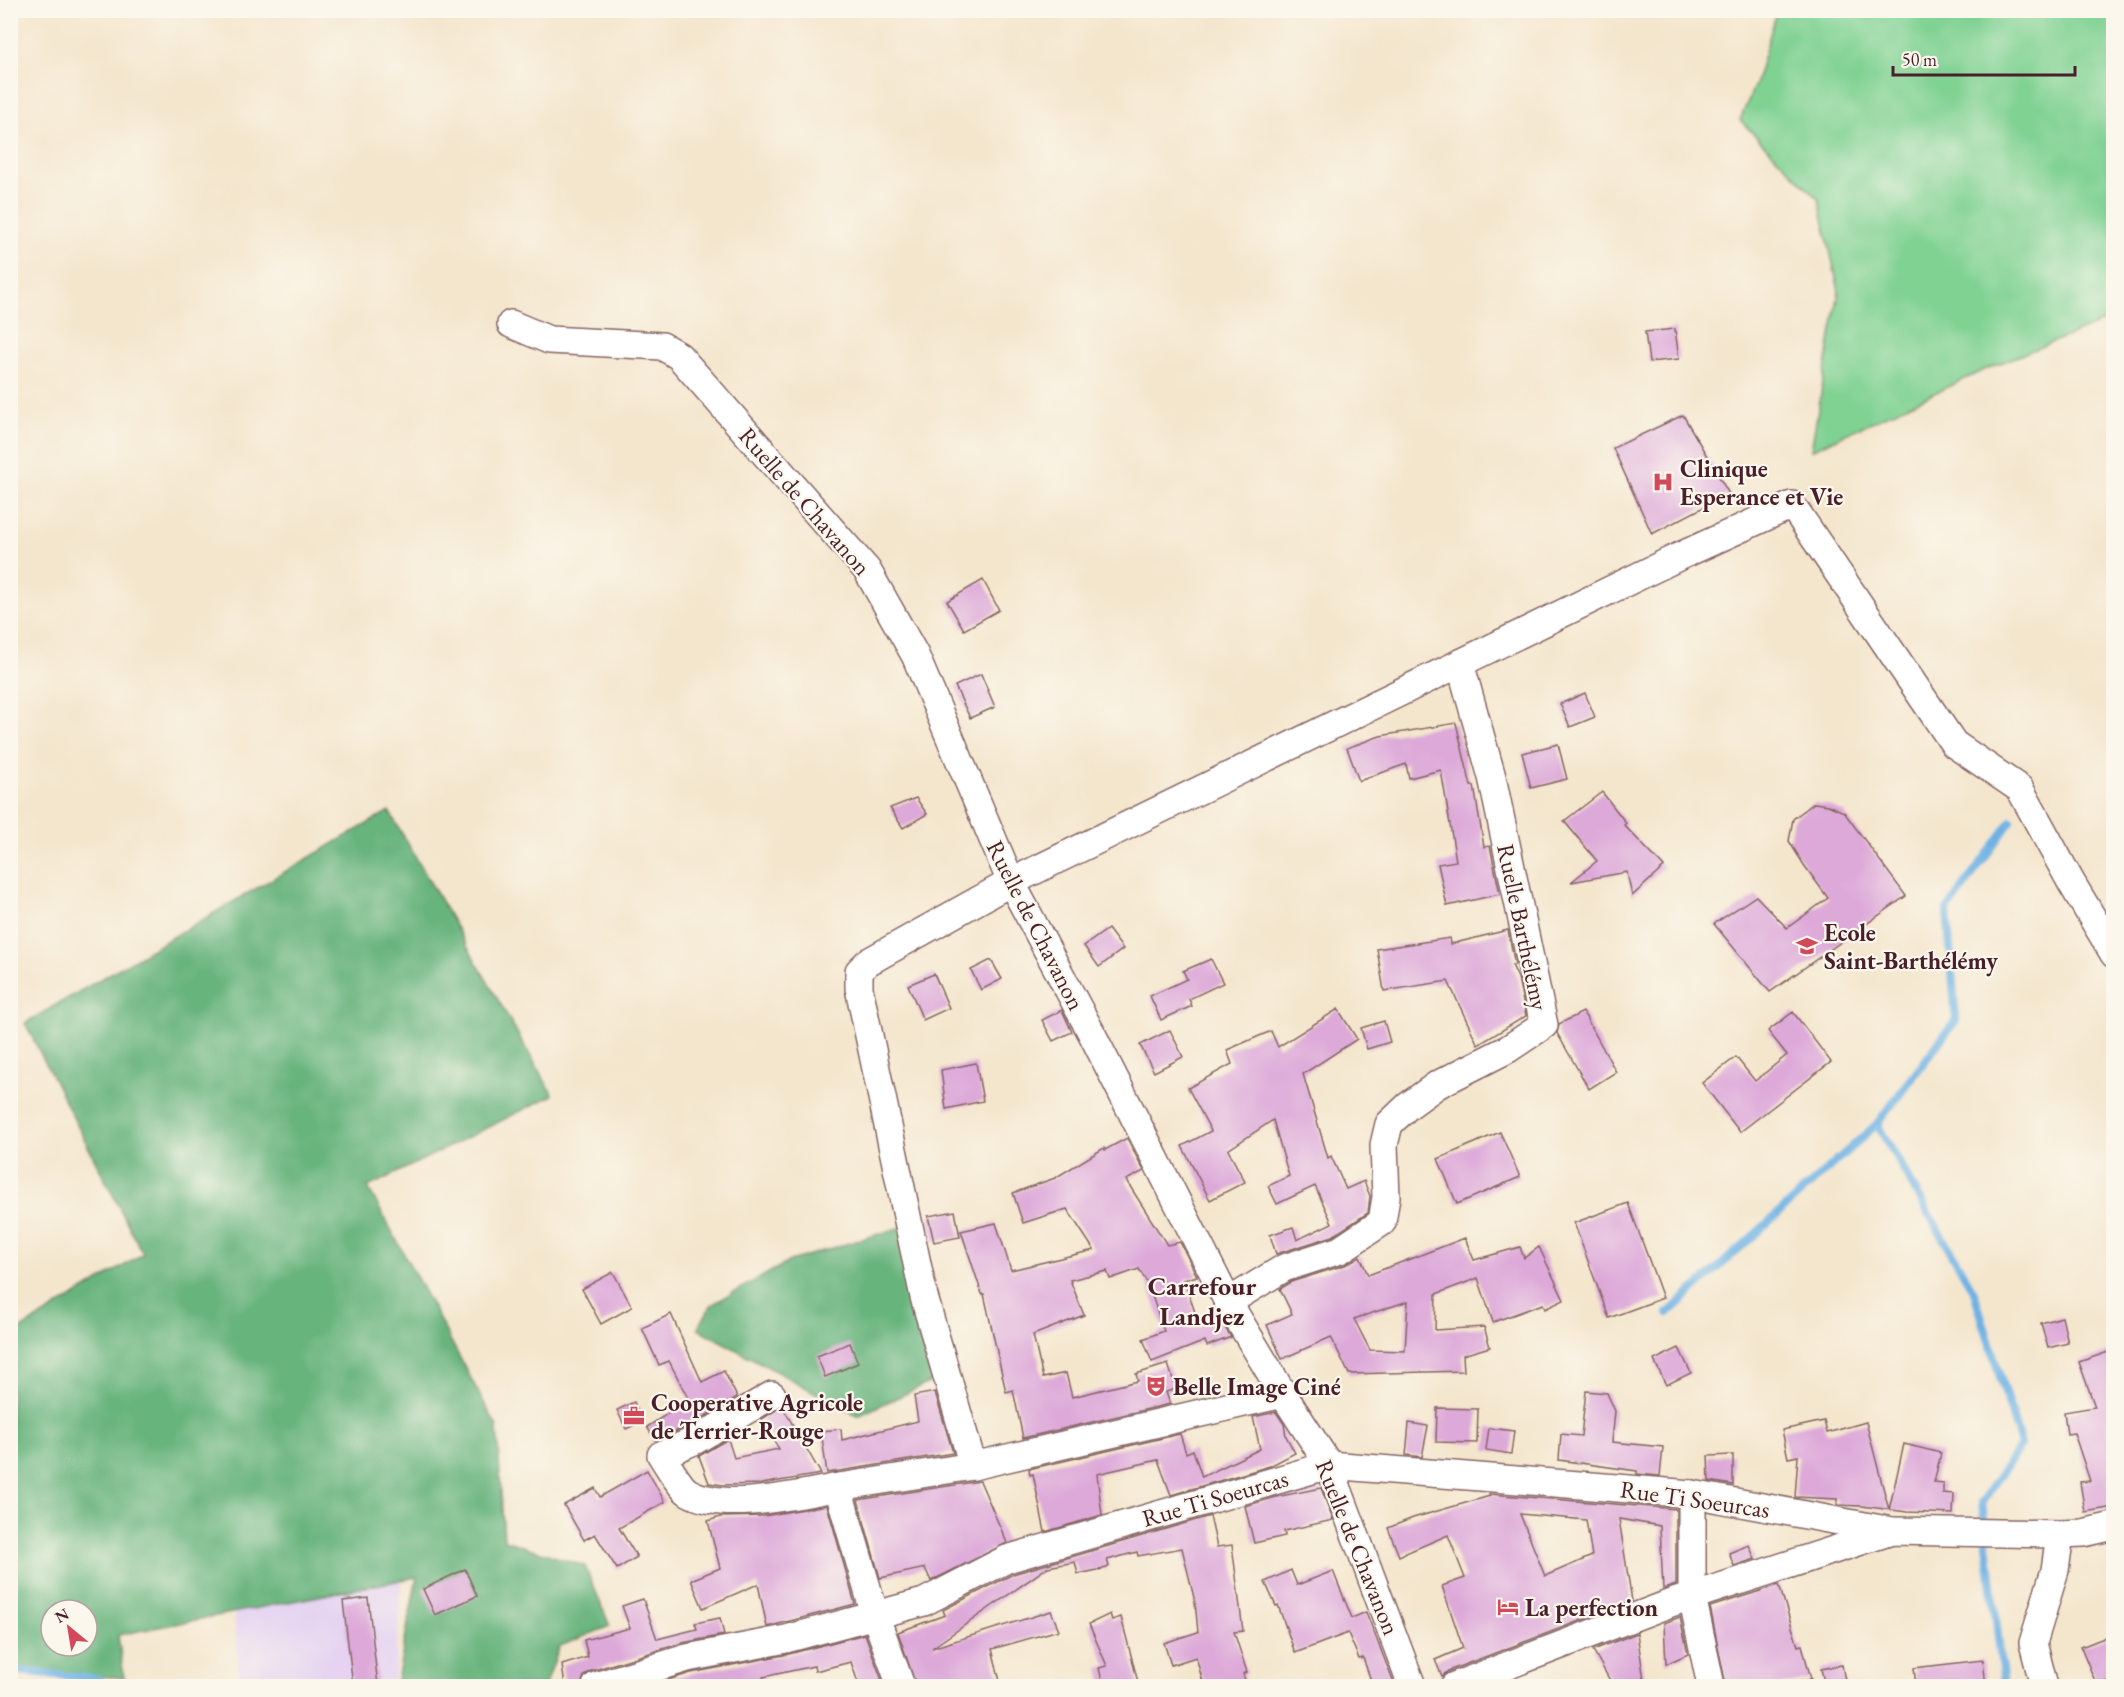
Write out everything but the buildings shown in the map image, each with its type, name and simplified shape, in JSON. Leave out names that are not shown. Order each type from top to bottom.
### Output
[{"type":"street","name":"Ruelle de Chavanon","points":[[512,324],[549,340],[654,345],[662,346],[679,356],[867,570],[915,655],[1011,882],[1091,1032],[1228,1302],[1329,1465],[1412,1686]]},
{"type":"street","points":[[973,1466],[924,1297],[859,988],[859,971],[868,962],[1011,882],[1625,585],[1678,557],[1792,505],[1954,744],[2020,789],[2114,954]]},
{"type":"street","name":"Ruelle Barthélémy","points":[[1228,1302],[1284,1268],[1340,1250],[1382,1222],[1386,1197],[1384,1145],[1389,1124],[1408,1106],[1437,1085],[1508,1049],[1544,1025],[1492,777],[1460,663]]},
{"type":"street","points":[[772,1395],[696,1440],[661,1455],[686,1491],[715,1502],[782,1498],[973,1466],[1283,1394]]},
{"type":"street","name":"Rue Ti Soeurcas","points":[[596,1686],[687,1658],[786,1639],[924,1602],[1007,1559],[1329,1465],[1692,1494],[1892,1531]]},
{"type":"street","points":[[839,1487],[875,1615],[902,1686]]},
{"type":"street","points":[[1692,1494],[1692,1596],[1712,1686]]},
{"type":"street","points":[[1454,1686],[1692,1596],[1892,1531],[2073,1534],[2114,1526]]},
{"type":"street","points":[[2044,1686],[2033,1643],[2055,1570],[2073,1534]]},
{"type":"shaded area","points":[[402,1574],[394,1686],[240,1686],[233,1597]]},
{"type":"green space","points":[[1777,11],[2113,11],[2113,318],[1993,366],[1811,450],[1839,291],[1819,200],[1740,120],[1756,82]]},
{"type":"green space","points":[[389,811],[553,1095],[368,1187],[497,1427],[504,1540],[585,1566],[610,1626],[560,1646],[545,1686],[396,1686],[417,1577],[118,1635],[124,1678],[11,1670],[11,1335],[143,1254],[25,1023]]},
{"type":"green space","points":[[905,1226],[935,1380],[858,1416],[698,1329],[711,1305],[790,1261]]},
{"type":"waterway","points":[[1668,1313],[1877,1124],[1956,1020],[1947,910],[2011,821]]},
{"type":"waterway","points":[[1877,1124],[1974,1292],[2021,1445],[1982,1502],[2004,1686]]},
{"type":"waterway","points":[[10,1670],[99,1679]]},
{"type":"place","name":"Clinique Esperance et Vie","points":[[1663,482]]},
{"type":"place","name":"Ecole Saint-Barthélémy","points":[[1807,946]]},
{"type":"place","name":"Belle Image Ciné","points":[[1156,1386]]},
{"type":"place","name":"Cooperative Agricole de Terrier-Rouge","points":[[634,1416]]},
{"type":"place","name":"La perfection","points":[[1508,1607]]},
{"type":"district","name":"Carrefour Landjez","points":[[1202,1301]]}]
